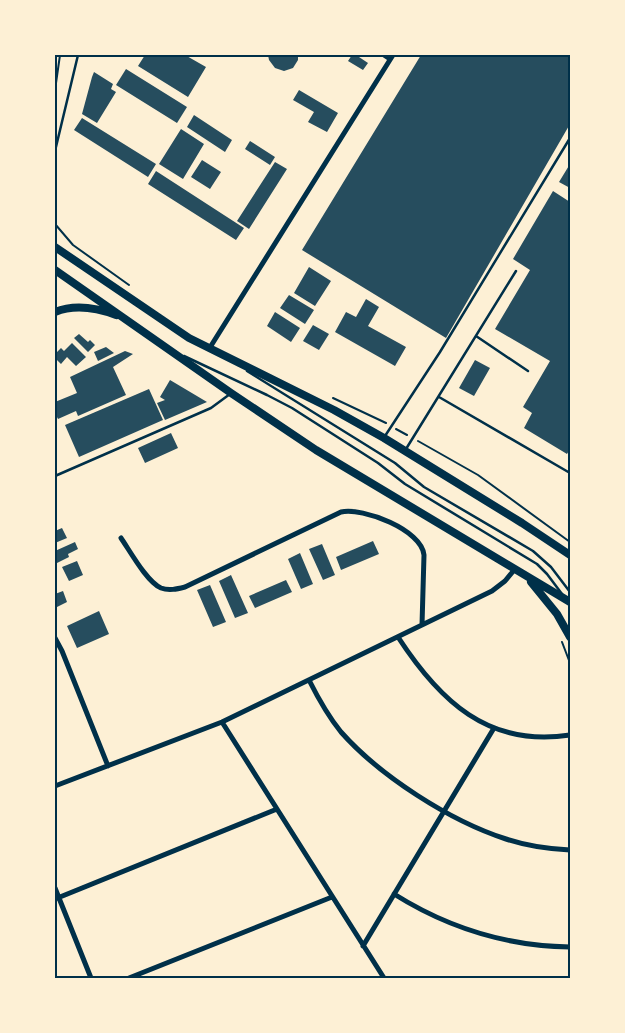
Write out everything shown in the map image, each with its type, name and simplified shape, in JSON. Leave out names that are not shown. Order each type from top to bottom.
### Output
[{"type":"main road","points":[[55,247],[167,325],[209,349],[334,410],[384,438],[568,555]]},
{"type":"main road","points":[[55,270],[316,450],[568,602]]},
{"type":"main road","points":[[55,312],[69,308],[84,307],[124,317]]},
{"type":"main road","points":[[527,577],[557,614],[570,637]]},
{"type":"street","points":[[209,349],[392,57],[384,55]]},
{"type":"street","points":[[121,538],[153,583],[162,588],[173,590],[185,587],[341,512],[354,511],[368,514],[417,538],[422,546],[424,555],[422,625]]},
{"type":"street","points":[[55,786],[222,722],[499,587],[515,569]]},
{"type":"street","points":[[398,636],[416,665],[436,688],[467,714],[494,728],[533,737],[570,735]]},
{"type":"street","points":[[55,638],[108,766]]},
{"type":"street","points":[[309,680],[331,718],[351,742],[402,785],[445,811],[507,839],[541,848],[570,850]]},
{"type":"street","points":[[222,722],[384,978]]},
{"type":"street","points":[[363,946],[494,728]]},
{"type":"street","points":[[57,898],[277,809]]},
{"type":"street","points":[[55,888],[57,898],[91,978]]},
{"type":"street","points":[[394,894],[430,915],[477,933],[513,942],[570,947]]},
{"type":"street","points":[[129,978],[332,897]]},
{"type":"lane","points":[[55,150],[78,55]]},
{"type":"lane","points":[[384,438],[440,352],[570,138]]},
{"type":"lane","points":[[405,451],[516,272]]},
{"type":"lane","points":[[476,336],[528,371]]},
{"type":"lane","points":[[166,348],[292,408],[378,463],[405,484],[529,559],[547,574],[568,602]]},
{"type":"lane","points":[[209,349],[395,463],[424,488],[533,551],[551,567],[570,592]]},
{"type":"lane","points":[[55,476],[212,408],[231,393]]},
{"type":"lane","points":[[438,397],[570,473]]},
{"type":"path","points":[[55,90],[60,55]]},
{"type":"path","points":[[55,224],[73,245],[128,284]]},
{"type":"path","points":[[330,397],[413,438],[478,475],[570,542]]},
{"type":"building","points":[[145,55],[185,55],[206,67],[188,97],[138,66]]},
{"type":"building","points":[[268,55],[298,55],[298,60],[293,68],[284,71],[275,68]]},
{"type":"building","points":[[352,55],[356,55],[368,63],[363,70],[348,61]]},
{"type":"building","points":[[421,55],[570,55],[570,124],[446,338],[302,250]]},
{"type":"building","points":[[126,69],[187,107],[177,123],[116,85]]},
{"type":"building","points":[[94,72],[113,84],[111,89],[116,92],[97,123],[82,114]]},
{"type":"building","points":[[299,90],[338,113],[327,132],[308,122],[314,112],[293,100]]},
{"type":"building","points":[[194,115],[232,140],[225,152],[187,127]]},
{"type":"building","points":[[82,118],[156,164],[148,177],[74,130]]},
{"type":"building","points":[[181,129],[204,144],[183,179],[159,164]]},
{"type":"building","points":[[250,141],[275,157],[270,165],[245,149]]},
{"type":"building","points":[[202,160],[221,172],[210,189],[191,177]]},
{"type":"building","points":[[275,162],[287,169],[249,229],[237,221]]},
{"type":"building","points":[[570,164],[570,188],[559,182]]},
{"type":"building","points":[[156,171],[244,228],[236,240],[148,184]]},
{"type":"building","points":[[553,191],[570,202],[570,449],[567,454],[524,428],[532,413],[523,407],[550,361],[495,329],[530,270],[513,259]]},
{"type":"building","points":[[309,267],[331,281],[315,306],[294,293]]},
{"type":"building","points":[[289,295],[314,310],[305,324],[280,308]]},
{"type":"building","points":[[366,299],[379,307],[368,326],[406,347],[395,366],[335,332],[346,312],[356,317]]},
{"type":"building","points":[[275,312],[300,328],[291,342],[267,326]]},
{"type":"building","points":[[313,325],[329,334],[319,350],[303,341]]},
{"type":"building","points":[[79,334],[95,345],[88,352],[74,338]]},
{"type":"building","points":[[72,343],[86,357],[76,366],[67,357],[61,364],[55,358],[55,354],[61,348],[64,351]]},
{"type":"building","points":[[106,347],[114,353],[98,361],[94,352]]},
{"type":"building","points":[[125,351],[133,354],[113,367],[126,395],[78,416],[76,411],[58,419],[55,413],[55,402],[77,393],[70,377]]},
{"type":"building","points":[[475,360],[490,368],[474,396],[459,388]]},
{"type":"building","points":[[170,380],[207,402],[165,420],[157,403],[165,400],[160,397]]},
{"type":"building","points":[[149,389],[163,420],[79,457],[65,425]]},
{"type":"building","points":[[171,433],[178,448],[145,463],[138,448]]},
{"type":"building","points":[[62,528],[67,538],[55,543],[55,531]]},
{"type":"building","points":[[373,541],[379,554],[341,570],[336,557]]},
{"type":"building","points":[[75,542],[78,549],[68,554],[69,557],[55,564],[55,551]]},
{"type":"building","points":[[322,544],[335,575],[323,580],[309,549]]},
{"type":"building","points":[[300,553],[313,584],[301,589],[288,559]]},
{"type":"building","points":[[77,561],[83,575],[69,581],[62,567]]},
{"type":"building","points":[[231,575],[248,613],[235,618],[219,581]]},
{"type":"building","points":[[286,580],[292,592],[255,608],[249,596]]},
{"type":"building","points":[[210,585],[226,622],[213,627],[197,590]]},
{"type":"building","points":[[63,591],[67,602],[55,608],[55,594]]},
{"type":"building","points":[[99,611],[109,634],[77,648],[67,626]]}]
